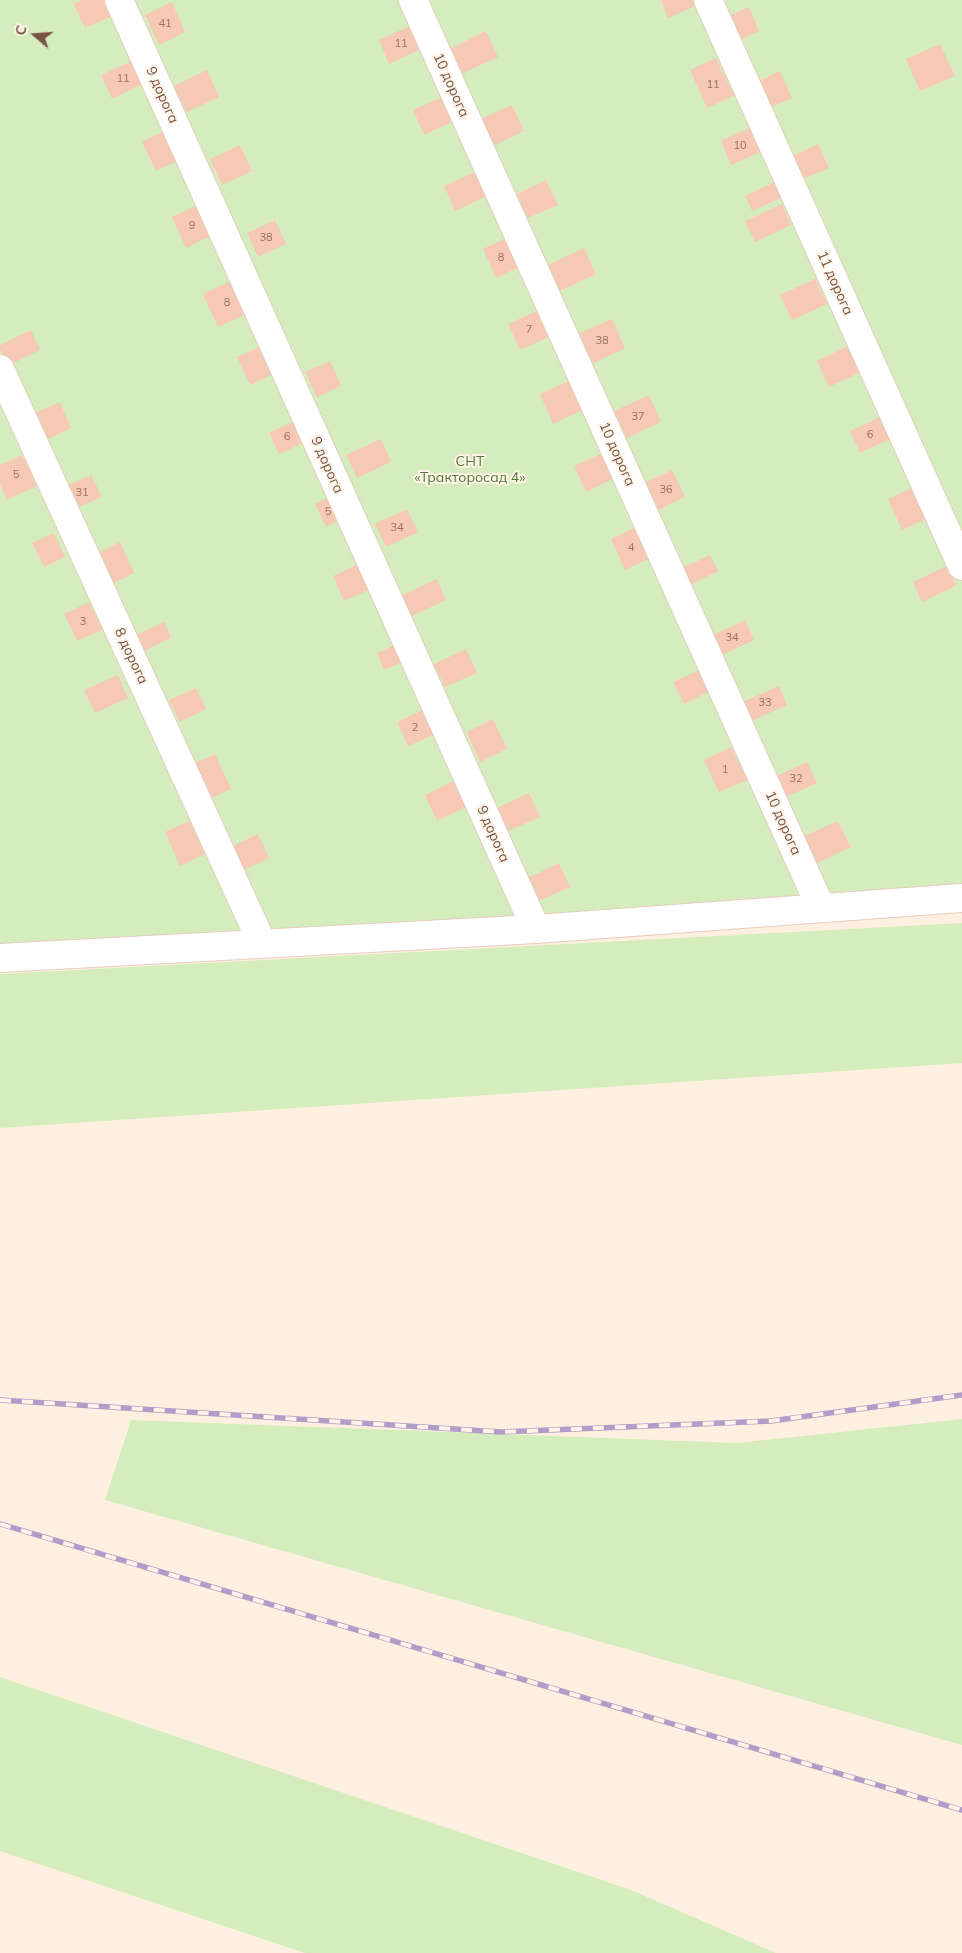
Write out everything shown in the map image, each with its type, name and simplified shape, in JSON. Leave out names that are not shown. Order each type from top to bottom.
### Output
[{"type":"street","name":"9 дорога","points":[[119,0],[536,929]]},
{"type":"street","name":"10 дорога","points":[[413,0],[821,908]]},
{"type":"street","name":"11 дорога","points":[[708,0],[962,566]]},
{"type":"street","name":"8 дорога","points":[[0,369],[262,944]]},
{"type":"street","points":[[0,958],[536,929],[962,898]]},
{"type":"green space","name":"СНТ «Тракторосад 4»","points":[[0,0],[962,0],[962,911],[0,967]]},
{"type":"green space","points":[[962,923],[962,1063],[0,1128],[0,974]]},
{"type":"green space","points":[[962,1419],[962,1745],[105,1500],[131,1420],[737,1443]]},
{"type":"green space","points":[[0,1677],[631,1890],[776,1953],[305,1953],[0,1851]]},
{"type":"building","points":[[82,0],[111,0],[117,14],[85,28],[74,4]]},
{"type":"building","points":[[661,0],[692,0],[695,6],[668,18]]},
{"type":"building","points":[[172,2],[185,32],[159,45],[145,15]]},
{"type":"building","points":[[749,7],[759,31],[734,43],[723,19]]},
{"type":"building","points":[[412,25],[423,48],[389,64],[379,40]]},
{"type":"building","points":[[486,31],[498,57],[461,74],[449,49]]},
{"type":"building","points":[[940,44],[955,76],[920,91],[906,59]]},
{"type":"building","points":[[716,58],[734,96],[707,108],[690,70]]},
{"type":"building","points":[[134,60],[145,83],[112,99],[101,75]]},
{"type":"building","points":[[207,70],[219,97],[187,112],[174,86]]},
{"type":"building","points":[[780,71],[792,98],[769,108],[757,82]]},
{"type":"building","points":[[443,97],[454,121],[424,135],[413,110]]},
{"type":"building","points":[[512,105],[524,131],[493,146],[480,119]]},
{"type":"building","points":[[749,128],[760,152],[731,165],[721,141]]},
{"type":"building","points":[[166,130],[179,160],[156,171],[142,142]]},
{"type":"building","points":[[818,144],[829,168],[803,179],[792,156]]},
{"type":"building","points":[[240,145],[252,171],[222,185],[210,159]]},
{"type":"building","points":[[477,171],[489,195],[455,211],[444,186]]},
{"type":"building","points":[[546,180],[558,205],[528,218],[517,194]]},
{"type":"building","points":[[774,182],[781,198],[752,211],[745,196]]},
{"type":"building","points":[[782,204],[791,225],[755,242],[745,221]]},
{"type":"building","points":[[198,205],[212,235],[186,248],[172,217]]},
{"type":"building","points":[[275,220],[286,244],[258,257],[247,233]]},
{"type":"building","points":[[506,238],[519,267],[496,278],[483,249]]},
{"type":"building","points":[[584,248],[596,274],[560,291],[548,265]]},
{"type":"building","points":[[235,279],[250,312],[218,327],[203,294]]},
{"type":"building","points":[[815,279],[827,304],[792,320],[780,295]]},
{"type":"building","points":[[539,310],[551,336],[520,350],[508,324]]},
{"type":"building","points":[[612,319],[625,348],[592,364],[578,334]]},
{"type":"building","points":[[31,330],[40,350],[7,366],[0,350],[0,345]]},
{"type":"building","points":[[264,345],[277,372],[250,385],[237,357]]},
{"type":"building","points":[[848,346],[861,372],[829,387],[817,361]]},
{"type":"building","points":[[330,361],[341,386],[317,397],[305,372]]},
{"type":"building","points":[[568,381],[582,410],[553,424],[540,394]]},
{"type":"building","points":[[649,395],[661,422],[627,438],[614,411]]},
{"type":"building","points":[[60,402],[71,428],[48,439],[35,413]]},
{"type":"building","points":[[880,417],[890,439],[860,453],[850,431]]},
{"type":"building","points":[[296,420],[306,442],[279,454],[269,433]]},
{"type":"building","points":[[381,439],[391,462],[357,478],[346,455]]},
{"type":"building","points":[[605,452],[617,477],[586,492],[574,466]]},
{"type":"building","points":[[22,455],[37,486],[7,500],[0,484],[0,465]]},
{"type":"building","points":[[672,470],[685,497],[659,510],[646,482]]},
{"type":"building","points":[[91,475],[102,497],[72,510],[62,488]]},
{"type":"building","points":[[914,487],[928,518],[902,530],[888,499]]},
{"type":"building","points":[[331,496],[342,519],[326,527],[315,504]]},
{"type":"building","points":[[407,509],[418,532],[386,547],[375,524]]},
{"type":"building","points":[[638,526],[652,557],[625,570],[611,539]]},
{"type":"building","points":[[54,533],[65,557],[44,567],[32,543]]},
{"type":"building","points":[[120,542],[134,573],[110,585],[96,554]]},
{"type":"building","points":[[710,555],[718,571],[690,585],[682,568]]},
{"type":"building","points":[[363,562],[375,587],[344,601],[333,576]]},
{"type":"building","points":[[947,566],[956,586],[922,602],[913,582]]},
{"type":"building","points":[[437,579],[446,600],[412,616],[402,595]]},
{"type":"building","points":[[89,602],[102,630],[77,641],[64,614]]},
{"type":"building","points":[[745,620],[754,640],[720,656],[711,636]]},
{"type":"building","points":[[164,622],[171,638],[139,653],[132,637]]},
{"type":"building","points":[[399,643],[407,660],[384,670],[377,653]]},
{"type":"building","points":[[466,649],[477,673],[445,687],[434,664]]},
{"type":"building","points":[[700,670],[710,691],[684,704],[673,682]]},
{"type":"building","points":[[118,675],[128,698],[95,713],[84,690]]},
{"type":"building","points":[[779,686],[787,705],[752,721],[743,702]]},
{"type":"building","points":[[196,688],[206,709],[180,722],[169,700]]},
{"type":"building","points":[[422,710],[434,735],[408,746],[397,722]]},
{"type":"building","points":[[493,719],[507,749],[480,762],[467,732]]},
{"type":"building","points":[[731,747],[747,780],[719,792],[704,760]]},
{"type":"building","points":[[215,754],[231,789],[205,801],[189,766]]},
{"type":"building","points":[[807,762],[817,783],[786,797],[776,776]]},
{"type":"building","points":[[454,781],[466,807],[437,821],[425,795]]},
{"type":"building","points":[[529,793],[540,817],[508,831],[497,808]]},
{"type":"building","points":[[189,821],[205,854],[180,866],[165,832]]},
{"type":"building","points":[[838,821],[851,847],[815,864],[802,837]]},
{"type":"building","points":[[258,834],[269,858],[240,872],[229,848]]},
{"type":"building","points":[[559,863],[570,887],[532,904],[522,881]]},
{"type":"railway","points":[[0,1400],[501,1432],[771,1421],[962,1395]]},
{"type":"railway","points":[[0,1524],[962,1810]]}]
